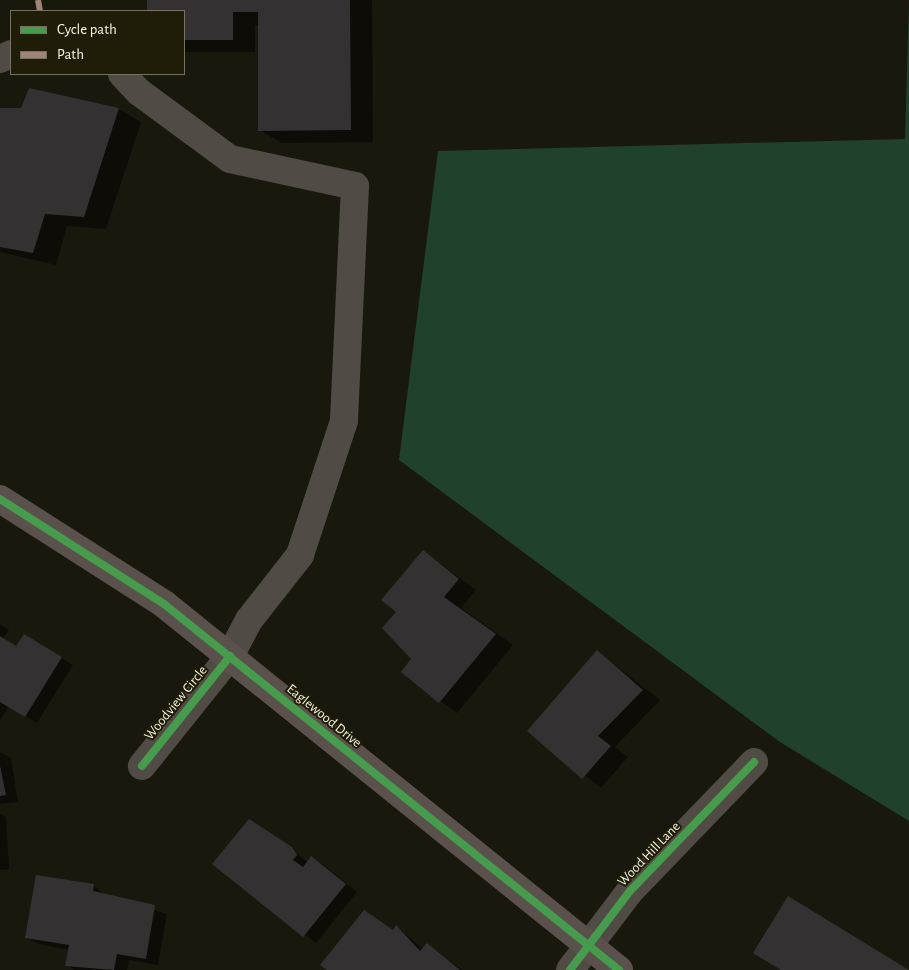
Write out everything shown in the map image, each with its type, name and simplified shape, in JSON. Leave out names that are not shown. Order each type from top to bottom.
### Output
[{"type":"main road","name":"Eaglewood Drive","points":[[0,499],[109,565],[230,656],[619,970]]},
{"type":"street","name":"Woodview Circle","points":[[123,75],[139,92],[230,159],[355,186],[344,421],[300,554],[248,620],[230,656],[142,766]]},
{"type":"street","name":"Wood Hill Lane","points":[[570,970],[630,891],[754,762]]},
{"type":"green space","points":[[909,0],[909,821],[780,742],[399,460],[438,151],[905,139]]},
{"type":"building","points":[[147,0],[350,0],[351,130],[258,131],[258,12],[233,12],[233,40],[185,40],[185,10],[147,10]]},
{"type":"building","points":[[29,88],[119,108],[84,217],[45,214],[33,253],[0,247],[0,108],[21,108]]},
{"type":"building","points":[[423,550],[459,579],[444,597],[496,634],[439,703],[401,672],[411,659],[382,628],[396,612],[381,600]]},
{"type":"building","points":[[24,634],[62,657],[25,717],[0,702],[0,636],[16,646]]},
{"type":"building","points":[[597,650],[643,690],[598,736],[611,746],[582,779],[527,731]]},
{"type":"building","points":[[0,766],[6,795],[0,796]]},
{"type":"building","points":[[249,819],[292,847],[297,855],[293,860],[303,867],[311,856],[346,884],[303,937],[212,864]]},
{"type":"building","points":[[36,875],[94,884],[93,891],[155,905],[146,959],[117,954],[114,970],[65,966],[69,945],[25,938]]},
{"type":"building","points":[[788,896],[909,970],[781,970],[753,953]]},
{"type":"building","points":[[364,910],[393,930],[396,925],[420,951],[427,943],[460,970],[327,970],[320,965]]},
{"type":"marked path","points":[[38,0],[40,10]]},
{"type":"cycle path","points":[[0,499],[164,604],[619,970]]},
{"type":"cycle path","points":[[142,766],[230,656]]},
{"type":"cycle path","points":[[570,970],[630,891],[754,762]]}]
